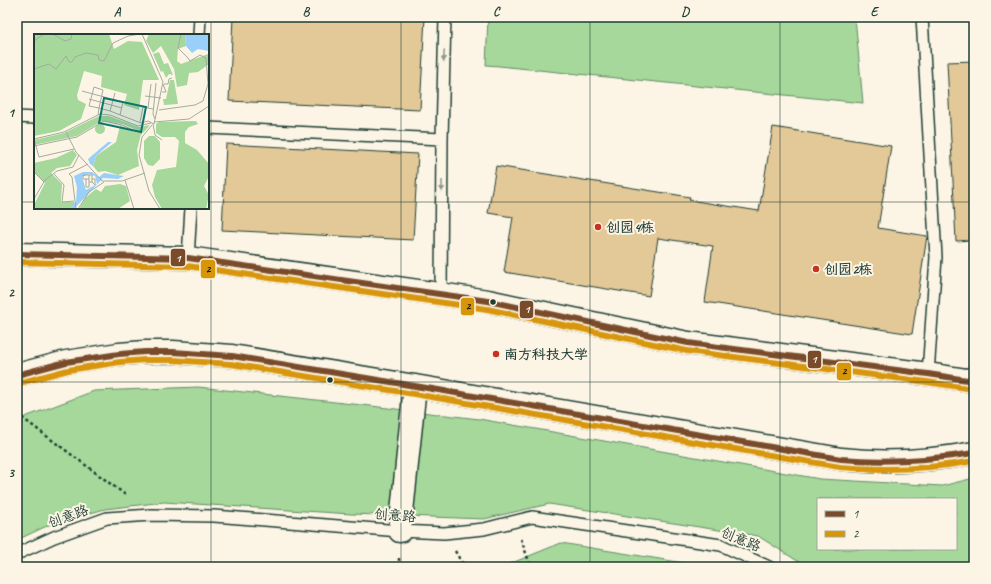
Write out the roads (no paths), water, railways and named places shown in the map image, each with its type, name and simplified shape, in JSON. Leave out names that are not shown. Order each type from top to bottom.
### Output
[{"type":"street","points":[[17,254],[188,258],[488,301],[688,342],[967,380],[974,378]]},
{"type":"street","points":[[17,375],[66,362],[119,354],[173,352],[232,356],[841,459],[862,461],[903,461],[942,458],[974,453]]},
{"type":"street","points":[[400,531],[415,386]]},
{"type":"lane","points":[[199,34],[200,17]]},
{"type":"lane","points":[[441,294],[442,139],[445,17]]},
{"type":"lane","points":[[922,17],[936,257],[928,374]]},
{"type":"lane","points":[[17,117],[34,118]]},
{"type":"lane","points":[[209,128],[442,139]]},
{"type":"lane","points":[[188,258],[191,209]]},
{"type":"lane","name":"创意路","points":[[17,554],[54,537],[107,518],[151,515],[214,516],[400,531],[444,533],[484,529],[532,517],[721,545],[769,567]]},
{"type":"place","name":"创园4栋","points":[[598,227]]},
{"type":"place","name":"创园2栋","points":[[816,269]]},
{"type":"place","name":"南方科技大学","points":[[496,354]]}]
